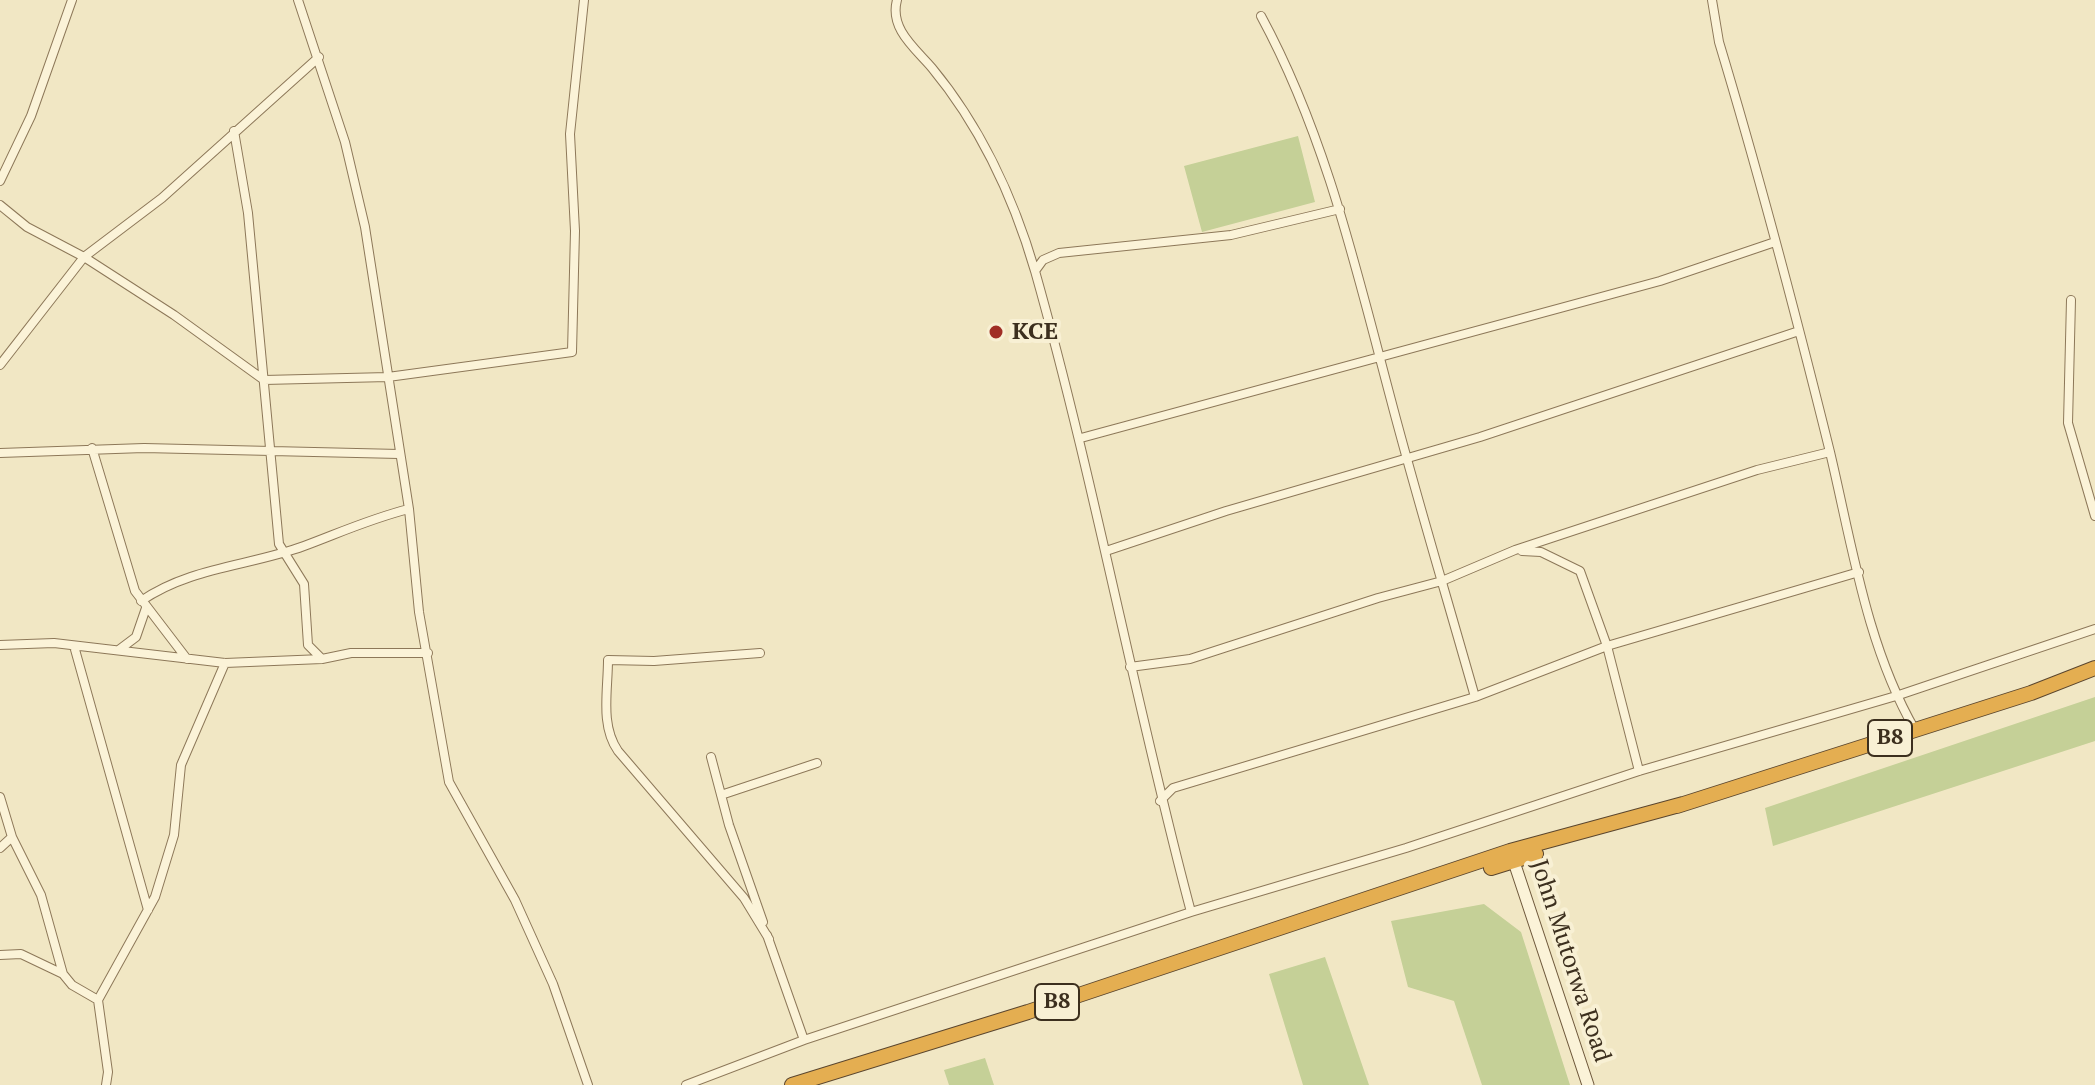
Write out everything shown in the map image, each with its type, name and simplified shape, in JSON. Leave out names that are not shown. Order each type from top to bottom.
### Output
[{"type":"highway","name":"B8","points":[[792,1085],[1028,1012],[1321,915],[2031,693],[2095,668]]},
{"type":"street","points":[[0,181],[31,116],[72,0]]},
{"type":"street","points":[[298,0],[345,142],[365,227],[409,509],[419,612],[449,782],[515,900],[553,984],[588,1085]]},
{"type":"street","points":[[0,205],[27,227],[84,257],[174,315],[264,380],[388,377],[572,352],[575,243],[570,134],[584,0]]},
{"type":"street","points":[[897,0],[896,20],[904,36],[960,105],[1003,182],[1035,271],[1081,438],[1160,801],[1191,912]]},
{"type":"street","points":[[1712,0],[1719,42],[1799,331],[1859,572],[1896,696],[1915,730]]},
{"type":"street","points":[[1261,16],[1285,59],[1340,209],[1406,460],[1475,697]]},
{"type":"street","points":[[0,365],[84,257],[162,198],[319,57]]},
{"type":"street","points":[[234,131],[248,213],[268,451],[282,551],[304,584],[308,645],[322,659]]},
{"type":"street","points":[[1035,271],[1043,260],[1059,253],[1231,235],[1340,209]]},
{"type":"street","points":[[1081,438],[1660,281],[1775,242]]},
{"type":"street","points":[[2071,300],[2068,423],[2095,516]]},
{"type":"street","points":[[1106,551],[1267,499],[1406,460],[1799,331]]},
{"type":"street","points":[[0,453],[92,448],[399,454]]},
{"type":"street","points":[[92,448],[122,556],[144,604],[187,659]]},
{"type":"street","points":[[1130,667],[1190,659],[1378,598],[1442,581],[1515,550],[1757,470],[1830,452]]},
{"type":"street","points":[[118,649],[136,637],[144,604],[204,571],[304,546],[362,521],[409,509]]},
{"type":"street","points":[[1515,550],[1541,552],[1580,571],[1607,646],[1639,771]]},
{"type":"street","points":[[1160,801],[1173,788],[1475,697],[1607,646],[1859,572]]},
{"type":"street","points":[[686,1085],[804,1040],[1191,912],[1406,848],[1639,771],[1896,696],[2095,629]]},
{"type":"street","points":[[0,645],[118,649],[225,663],[322,659],[351,653],[428,653]]},
{"type":"street","points":[[74,646],[148,910]]},
{"type":"street","points":[[760,653],[654,661],[608,660],[606,723],[608,738],[744,898],[769,939]]},
{"type":"street","points":[[106,1085],[108,1072],[98,1000],[148,910],[174,835],[181,765],[225,663]]},
{"type":"street","points":[[711,757],[804,1040]]},
{"type":"street","points":[[721,795],[817,763]]},
{"type":"street","points":[[0,797],[12,837],[41,895],[63,974],[72,985],[98,1000]]},
{"type":"street","points":[[0,848],[12,837]]},
{"type":"street","name":"John Mutorwa Road","points":[[1512,856],[1588,1085]]},
{"type":"street","points":[[0,955],[21,954],[63,974]]},
{"type":"green space","points":[[1298,136],[1315,202],[1202,232],[1184,166]]},
{"type":"green space","points":[[2095,697],[2095,741],[1773,846],[1765,808]]},
{"type":"green space","points":[[1484,904],[1521,932],[1570,1085],[1482,1085],[1454,1001],[1408,987],[1391,921]]},
{"type":"green space","points":[[1325,957],[1369,1085],[1303,1085],[1269,974]]},
{"type":"green space","points":[[985,1058],[994,1085],[949,1085],[944,1070]]},
{"type":"place","name":"KCE","points":[[996,332]]}]
